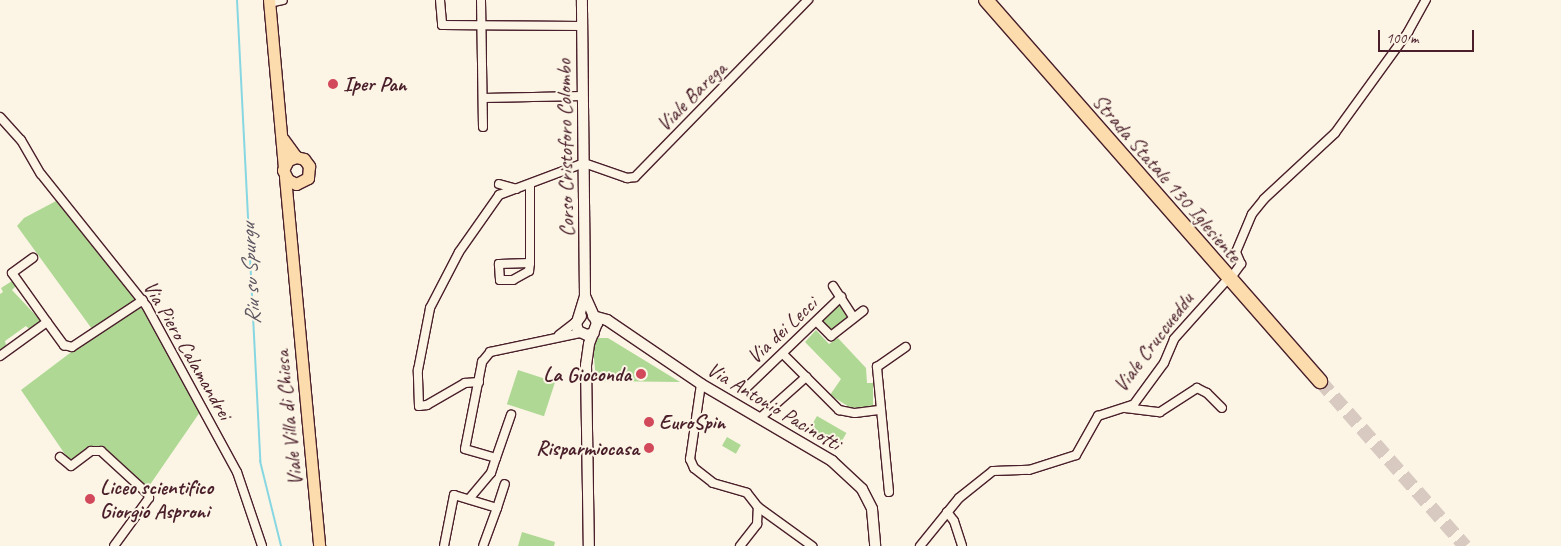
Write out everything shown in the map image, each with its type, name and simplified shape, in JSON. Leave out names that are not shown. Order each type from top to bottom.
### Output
[{"type":"highway","name":"Strada Statale 130 Iglesiente","points":[[986,0],[1320,381]]},
{"type":"main road","name":"Viale Villa di Chiesa","points":[[269,1],[319,546]]},
{"type":"main road","points":[[282,139],[296,157],[307,162],[310,170],[305,181],[296,184],[288,197]]},
{"type":"main road","points":[[296,157],[288,160],[284,172],[296,184]]},
{"type":"street","points":[[269,1],[283,0]]},
{"type":"street","points":[[440,0],[442,25],[582,26]]},
{"type":"street","points":[[481,0],[483,127]]},
{"type":"street","name":"Corso Cristoforo Colombo","points":[[582,0],[585,296],[592,316],[597,323],[586,365]]},
{"type":"street","name":"Viale Barega","points":[[584,163],[627,178],[635,176],[808,0]]},
{"type":"street","points":[[1233,275],[1241,264],[1236,252],[1252,214],[1264,199],[1339,127],[1408,32],[1426,0]]},
{"type":"street","points":[[483,98],[583,96]]},
{"type":"street","name":"Via Piero Calamandrei","points":[[0,117],[22,140],[32,160],[62,202],[143,300],[237,472],[262,546]]},
{"type":"street","points":[[479,382],[465,383],[427,405],[418,406],[418,370],[430,308],[462,250],[499,195],[530,185],[584,163]]},
{"type":"street","points":[[500,184],[516,190]]},
{"type":"street","points":[[530,185],[530,263],[529,271],[522,276],[500,280],[499,264],[530,263]]},
{"type":"street","points":[[33,258],[12,273],[64,346],[72,347],[143,300]]},
{"type":"street","name":"Viale Cruccueddu","points":[[920,546],[947,512],[993,471],[1029,470],[1076,455],[1098,416],[1134,404],[1164,363],[1174,339],[1226,281]]},
{"type":"street","points":[[833,286],[853,317]]},
{"type":"street","name":"Corso Cristoforo Colombo","points":[[585,296],[577,320],[586,365],[585,546]]},
{"type":"street","name":"Via dei Lecci","points":[[746,388],[784,355],[841,297]]},
{"type":"street","points":[[817,322],[831,336],[863,311]]},
{"type":"street","points":[[557,336],[582,315],[592,316]]},
{"type":"street","name":"Via Antonio Pacinotti","points":[[592,316],[600,316],[612,327],[701,384],[832,461],[862,489],[872,509],[875,546]]},
{"type":"street","points":[[0,356],[47,322]]},
{"type":"street","points":[[496,458],[465,449],[482,362],[490,352],[557,336],[612,327]]},
{"type":"street","points":[[889,492],[877,367],[906,348]]},
{"type":"street","points":[[784,355],[844,412],[881,410]]},
{"type":"street","points":[[760,418],[806,377]]},
{"type":"street","name":"Corso Cristoforo Colombo","points":[[586,383],[589,546]]},
{"type":"street","points":[[701,384],[690,459],[702,476],[713,483],[747,493],[758,507],[812,546]]},
{"type":"street","points":[[1123,408],[1160,412],[1197,388],[1207,394],[1222,408]]},
{"type":"street","points":[[469,499],[491,473],[511,415]]},
{"type":"street","points":[[60,457],[71,466],[91,451],[101,451],[146,492],[149,498],[114,546]]},
{"type":"street","points":[[483,546],[505,484]]},
{"type":"street","points":[[444,546],[454,495],[496,508]]},
{"type":"street","points":[[740,546],[757,524],[758,507]]},
{"type":"street","points":[[947,512],[954,522],[962,546]]},
{"type":"green space","points":[[56,201],[138,299],[92,329],[17,226],[24,218]]},
{"type":"green space","points":[[12,281],[16,286],[12,290],[41,321],[29,329],[26,326],[5,341],[6,345],[0,350],[0,294],[3,292],[1,288]]},
{"type":"green space","points":[[839,303],[851,317],[831,334],[819,320]]},
{"type":"green space","points":[[142,305],[200,412],[147,489],[100,447],[90,448],[71,463],[21,390],[119,316]]},
{"type":"green space","points":[[816,330],[829,344],[838,338],[866,368],[867,383],[873,383],[873,406],[851,408],[830,395],[841,379],[805,342]]},
{"type":"green space","points":[[598,338],[608,338],[680,382],[596,381],[593,346]]},
{"type":"green space","points":[[518,370],[555,382],[544,416],[507,404]]},
{"type":"green space","points":[[817,416],[846,433],[838,447],[809,430]]},
{"type":"green space","points":[[727,437],[741,445],[736,454],[722,446]]},
{"type":"green space","points":[[522,532],[555,542],[554,546],[518,546]]},
{"type":"waterway","name":"Riu su Spurgu","points":[[237,0],[260,461],[281,546]]},
{"type":"tunnel","points":[[1320,381],[1465,546]]},
{"type":"place","name":"Iper Pan","points":[[333,84]]},
{"type":"place","name":"La Gioconda","points":[[641,374]]},
{"type":"place","name":"EuroSpin","points":[[649,422]]},
{"type":"place","name":"Risparmiocasa","points":[[649,448]]},
{"type":"place","name":"Liceo scientifico Giorgio Asproni","points":[[90,499]]}]
